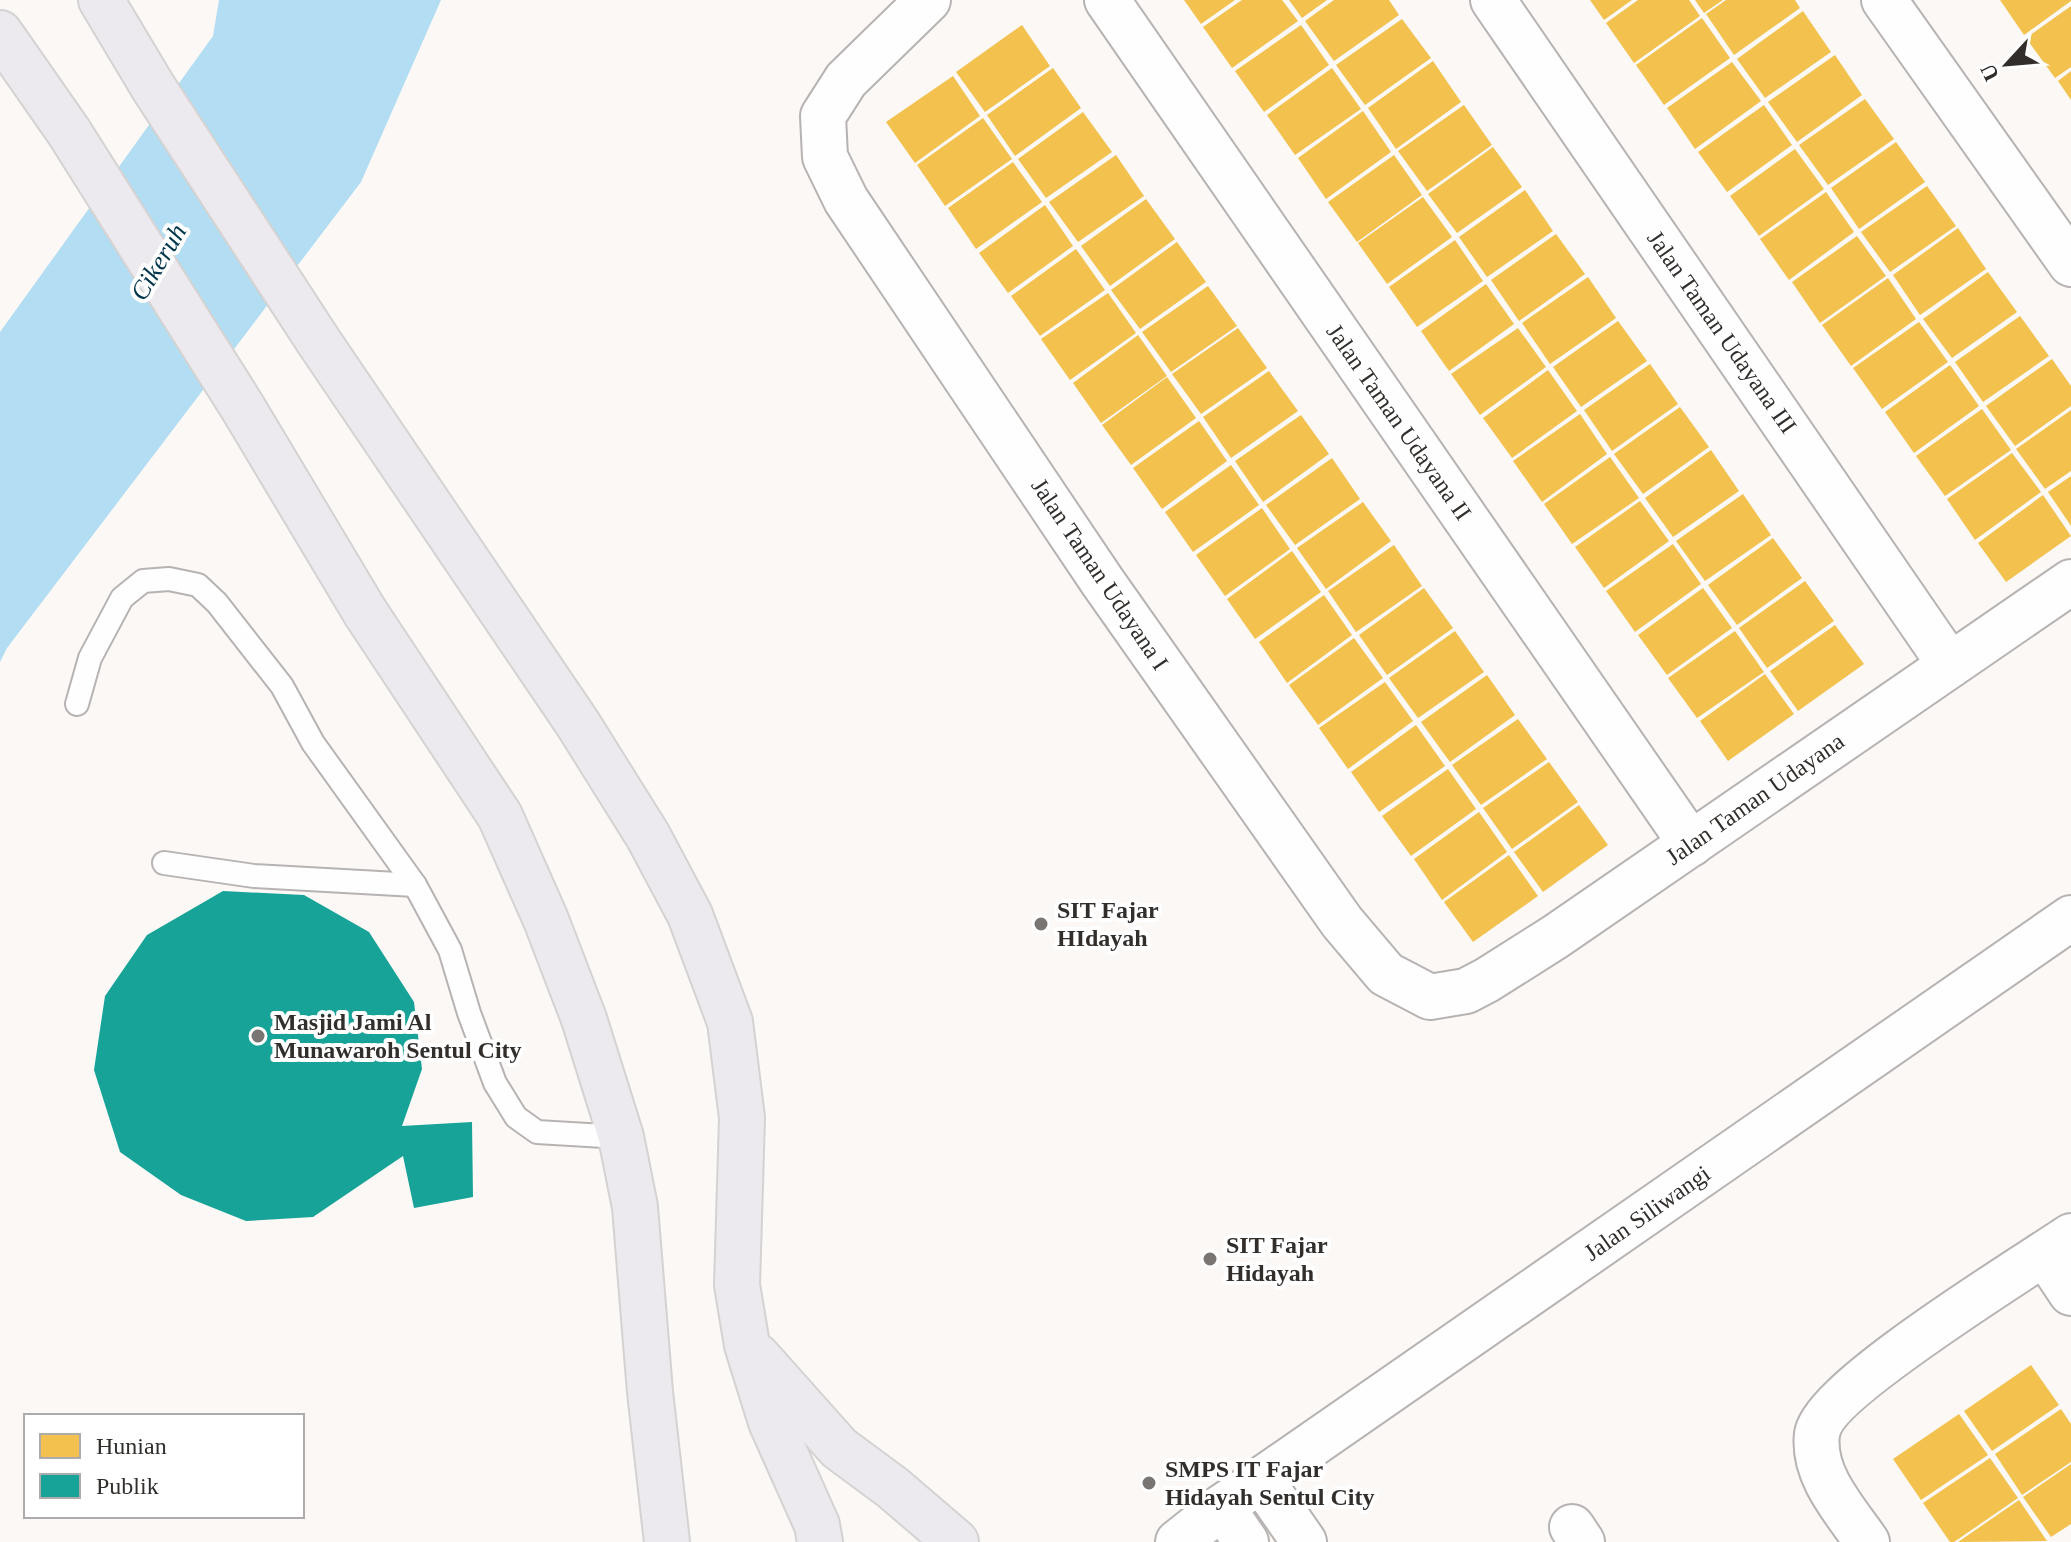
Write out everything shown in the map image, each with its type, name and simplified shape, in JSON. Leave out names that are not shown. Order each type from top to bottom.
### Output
[{"type":"main road","points":[[101,0],[153,87],[319,342],[578,724],[648,836],[690,915],[730,1022],[742,1118],[737,1285],[747,1345],[771,1422],[817,1525],[820,1542]]},
{"type":"main road","points":[[0,33],[69,132],[243,408],[365,612],[500,816],[546,920],[584,1019],[621,1137],[635,1207],[667,1542]]},
{"type":"main road","points":[[747,1345],[839,1448],[893,1488],[956,1542]]},
{"type":"street","name":"Jalan Taman Udayana I","points":[[928,0],[846,80],[823,116],[825,157],[846,200],[1102,581],[1342,922],[1386,974],[1430,997]]},
{"type":"street","name":"Jalan Taman Udayana II","points":[[1107,0],[1691,844]]},
{"type":"street","name":"Jalan Taman Udayana III","points":[[1493,0],[1950,665]]},
{"type":"street","points":[[1884,0],[2071,264]]},
{"type":"street","name":"Jalan Taman Udayana","points":[[1430,997],[1466,991],[1487,980],[1691,844],[2071,582]]},
{"type":"street","name":"Jalan Siliwangi","points":[[1178,1542],[1222,1507],[2071,918]]},
{"type":"street","points":[[1867,1542],[1833,1493],[1818,1462],[1817,1431],[1828,1412],[1882,1366],[2058,1245],[2071,1293]]},
{"type":"street","points":[[1261,1480],[1304,1542]]},
{"type":"street","points":[[1222,1507],[1246,1542]]},
{"type":"lane","points":[[77,704],[90,658],[122,598],[143,581],[169,579],[198,585],[217,603],[282,686],[313,743],[415,885],[450,950],[495,1083],[516,1117],[537,1132],[621,1137]]},
{"type":"lane","points":[[164,863],[254,876],[415,885]]},
{"type":"water","name":"Cikeruh","points":[[219,0],[441,0],[361,182],[7,648],[0,662],[0,332],[213,36]]},
{"type":"building: Hunian","points":[[1184,0],[1235,0],[1201,24]]},
{"type":"building: Hunian","points":[[1242,0],[1282,0],[1298,21],[1232,68],[1203,27]]},
{"type":"building: Hunian","points":[[1289,0],[1327,0],[1302,18]]},
{"type":"building: Hunian","points":[[1334,0],[1389,0],[1399,15],[1334,61],[1305,21]]},
{"type":"building: Hunian","points":[[1590,0],[1632,0],[1604,20]]},
{"type":"building: Hunian","points":[[1638,0],[1689,0],[1700,16],[1634,63],[1606,23]]},
{"type":"building: Hunian","points":[[1695,0],[1723,0],[1704,13]]},
{"type":"building: Hunian","points":[[1726,0],[1795,0],[1800,8],[1734,55],[1706,14]]},
{"type":"building: Hunian","points":[[2000,0],[2071,0],[2071,1],[2024,35]]},
{"type":"building: Hunian","points":[[2071,6],[2071,67],[2055,78],[2026,38]]},
{"type":"building: Hunian","points":[[1803,11],[1831,52],[1765,98],[1737,59]]},
{"type":"building: Hunian","points":[[1702,18],[1730,58],[1664,105],[1636,65]]},
{"type":"building: Hunian","points":[[1402,19],[1431,58],[1365,105],[1336,65]]},
{"type":"building: Hunian","points":[[1022,25],[1050,66],[985,112],[956,72]]},
{"type":"building: Hunian","points":[[1301,25],[1329,65],[1264,112],[1235,71]]},
{"type":"building: Hunian","points":[[1835,55],[1862,95],[1797,142],[1768,102]]},
{"type":"building: Hunian","points":[[1433,61],[1461,102],[1396,149],[1368,108]]},
{"type":"building: Hunian","points":[[1732,62],[1761,101],[1695,149],[1667,108]]},
{"type":"building: Hunian","points":[[1053,68],[1081,108],[1015,156],[987,115]]},
{"type":"building: Hunian","points":[[1332,68],[1361,109],[1295,155],[1267,115]]},
{"type":"building: Hunian","points":[[2071,71],[2071,100],[2058,81]]},
{"type":"building: Hunian","points":[[953,76],[980,116],[915,163],[886,122]]},
{"type":"building: Hunian","points":[[1865,99],[1894,139],[1828,185],[1799,145]]},
{"type":"building: Hunian","points":[[1464,105],[1492,145],[1427,191],[1398,151]]},
{"type":"building: Hunian","points":[[1764,105],[1792,145],[1727,192],[1698,152]]},
{"type":"building: Hunian","points":[[1363,111],[1391,152],[1326,199],[1298,158]]},
{"type":"building: Hunian","points":[[1083,112],[1112,152],[1046,198],[1018,159]]},
{"type":"building: Hunian","points":[[983,118],[1012,159],[945,206],[917,165]]},
{"type":"building: Hunian","points":[[1896,142],[1925,182],[1859,229],[1831,188]]},
{"type":"building: Hunian","points":[[1493,147],[1522,187],[1457,233],[1428,194]]},
{"type":"building: Hunian","points":[[1795,149],[1824,189],[1759,236],[1730,196]]},
{"type":"building: Hunian","points":[[1116,155],[1144,196],[1078,242],[1049,202]]},
{"type":"building: Hunian","points":[[1394,155],[1422,195],[1357,242],[1328,202]]},
{"type":"building: Hunian","points":[[1013,162],[1042,202],[976,249],[948,208]]},
{"type":"building: Hunian","points":[[1927,186],[1956,226],[1890,272],[1861,232]]},
{"type":"building: Hunian","points":[[1525,190],[1553,231],[1487,277],[1459,237]]},
{"type":"building: Hunian","points":[[1826,192],[1854,232],[1789,280],[1760,239]]},
{"type":"building: Hunian","points":[[1423,197],[1452,237],[1387,284],[1358,243]]},
{"type":"building: Hunian","points":[[1146,199],[1175,239],[1110,286],[1081,246]]},
{"type":"building: Hunian","points":[[1045,205],[1073,246],[1008,293],[979,253]]},
{"type":"building: Hunian","points":[[1958,228],[1986,269],[1920,315],[1893,275]]},
{"type":"building: Hunian","points":[[1556,234],[1585,274],[1519,321],[1491,280]]},
{"type":"building: Hunian","points":[[1857,236],[1886,276],[1820,323],[1792,282]]},
{"type":"building: Hunian","points":[[1455,240],[1483,281],[1417,327],[1389,287]]},
{"type":"building: Hunian","points":[[1177,242],[1206,282],[1140,329],[1111,290]]},
{"type":"building: Hunian","points":[[1076,249],[1105,290],[1040,336],[1011,296]]},
{"type":"building: Hunian","points":[[1988,272],[2017,312],[1952,358],[1923,319]]},
{"type":"building: Hunian","points":[[1588,277],[1616,318],[1550,364],[1522,323]]},
{"type":"building: Hunian","points":[[1888,278],[1916,319],[1851,366],[1822,325]]},
{"type":"building: Hunian","points":[[1486,284],[1514,324],[1449,371],[1421,331]]},
{"type":"building: Hunian","points":[[1208,286],[1237,326],[1171,372],[1142,332]]},
{"type":"building: Hunian","points":[[1108,293],[1136,333],[1070,380],[1041,339]]},
{"type":"building: Hunian","points":[[2020,316],[2049,356],[1983,402],[1955,362]]},
{"type":"building: Hunian","points":[[1618,321],[1647,361],[1581,407],[1553,367]]},
{"type":"building: Hunian","points":[[1919,322],[1948,362],[1882,409],[1853,368]]},
{"type":"building: Hunian","points":[[1238,328],[1267,368],[1201,414],[1172,374]]},
{"type":"building: Hunian","points":[[1518,328],[1546,367],[1480,415],[1451,374]]},
{"type":"building: Hunian","points":[[1138,335],[1167,376],[1101,423],[1073,383]]},
{"type":"building: Hunian","points":[[2052,359],[2071,386],[2071,406],[2015,446],[1986,406]]},
{"type":"building: Hunian","points":[[1650,364],[1678,404],[1612,451],[1584,410]]},
{"type":"building: Hunian","points":[[1950,365],[1979,406],[1914,453],[1885,412]]},
{"type":"building: Hunian","points":[[1548,370],[1577,411],[1512,458],[1483,418]]},
{"type":"building: Hunian","points":[[1269,371],[1298,411],[1231,458],[1203,417]]},
{"type":"building: Hunian","points":[[1167,377],[1196,418],[1131,465],[1102,425]]},
{"type":"building: Hunian","points":[[1680,407],[1709,447],[1643,494],[1614,454]]},
{"type":"building: Hunian","points":[[1982,409],[2011,450],[1945,496],[1916,456]]},
{"type":"building: Hunian","points":[[2071,410],[2071,471],[2045,489],[2016,449]]},
{"type":"building: Hunian","points":[[1580,414],[1607,454],[1542,502],[1513,461]]},
{"type":"building: Hunian","points":[[1301,415],[1329,454],[1263,502],[1235,461]]},
{"type":"building: Hunian","points":[[1199,421],[1227,461],[1162,509],[1133,468]]},
{"type":"building: Hunian","points":[[1711,450],[1739,491],[1673,537],[1645,498]]},
{"type":"building: Hunian","points":[[2012,453],[2041,492],[1975,540],[1947,499]]},
{"type":"building: Hunian","points":[[1610,457],[1639,498],[1572,544],[1544,504]]},
{"type":"building: Hunian","points":[[1332,458],[1360,499],[1295,545],[1266,505]]},
{"type":"building: Hunian","points":[[1231,465],[1259,505],[1193,552],[1165,512]]},
{"type":"building: Hunian","points":[[2071,476],[2071,526],[2048,492]]},
{"type":"building: Hunian","points":[[1743,494],[1771,535],[1705,581],[1676,541]]},
{"type":"building: Hunian","points":[[2043,495],[2071,536],[2006,582],[1978,543]]},
{"type":"building: Hunian","points":[[1640,501],[1669,541],[1604,588],[1575,547]]},
{"type":"building: Hunian","points":[[1363,502],[1391,541],[1326,589],[1297,548]]},
{"type":"building: Hunian","points":[[1262,508],[1290,549],[1225,596],[1196,555]]},
{"type":"building: Hunian","points":[[1773,538],[1802,578],[1737,625],[1708,585]]},
{"type":"building: Hunian","points":[[1673,544],[1701,584],[1635,632],[1606,591]]},
{"type":"building: Hunian","points":[[1394,545],[1422,586],[1356,632],[1328,591]]},
{"type":"building: Hunian","points":[[1292,551],[1321,592],[1255,639],[1227,599]]},
{"type":"building: Hunian","points":[[1805,581],[1834,621],[1767,668],[1739,628]]},
{"type":"building: Hunian","points":[[1424,588],[1453,628],[1387,675],[1359,635]]},
{"type":"building: Hunian","points":[[1703,588],[1732,628],[1667,675],[1638,635]]},
{"type":"building: Hunian","points":[[1324,595],[1352,635],[1287,683],[1259,642]]},
{"type":"building: Hunian","points":[[1835,625],[1864,664],[1798,711],[1770,671]]},
{"type":"building: Hunian","points":[[1455,631],[1484,672],[1418,718],[1389,678]]},
{"type":"building: Hunian","points":[[1735,631],[1764,672],[1697,718],[1668,678]]},
{"type":"building: Hunian","points":[[1354,638],[1383,678],[1318,725],[1289,685]]},
{"type":"building: Hunian","points":[[1765,674],[1794,714],[1728,761],[1700,721]]},
{"type":"building: Hunian","points":[[1487,675],[1515,715],[1450,762],[1421,722]]},
{"type":"building: Hunian","points":[[1385,682],[1413,721],[1348,769],[1319,728]]},
{"type":"building: Hunian","points":[[1518,719],[1547,759],[1481,805],[1452,765]]},
{"type":"building: Hunian","points":[[1416,725],[1445,766],[1379,812],[1351,772]]},
{"type":"building: Hunian","points":[[1549,762],[1578,802],[1512,849],[1483,808]]},
{"type":"building: Hunian","points":[[1448,769],[1476,809],[1411,856],[1382,816]]},
{"type":"building: Hunian","points":[[1579,805],[1608,845],[1543,892],[1514,852]]},
{"type":"building: Hunian","points":[[1479,812],[1507,852],[1442,900],[1414,859]]},
{"type":"building: Hunian","points":[[1509,855],[1538,896],[1473,942],[1444,902]]},
{"type":"building: Hunian","points":[[2031,1365],[2059,1405],[1992,1451],[1964,1411]]},
{"type":"building: Hunian","points":[[2061,1409],[2071,1424],[2071,1462],[2022,1495],[1995,1454]]},
{"type":"building: Hunian","points":[[1959,1414],[1988,1455],[1921,1500],[1893,1459]]},
{"type":"building: Hunian","points":[[1990,1458],[2018,1498],[1950,1542],[1923,1503]]},
{"type":"building: Hunian","points":[[2071,1464],[2071,1524],[2051,1537],[2023,1497]]},
{"type":"building: Hunian","points":[[2019,1500],[2047,1541],[1958,1542]]},
{"type":"building: Publik","name":"Masjid Jami Al Munawaroh Sentul City","points":[[223,891],[304,895],[369,932],[414,1002],[422,1069],[402,1126],[472,1122],[473,1197],[414,1208],[403,1156],[313,1217],[246,1221],[181,1195],[120,1152],[94,1070],[105,996],[147,935]]},
{"type":"place","name":"SIT Fajar HIdayah","points":[[1041,924]]},
{"type":"place","name":"Masjid Jami Al Munawaroh Sentul City","points":[[258,1036]]},
{"type":"place","name":"SIT Fajar Hidayah","points":[[1210,1259]]},
{"type":"place","name":"SMPS IT Fajar Hidayah Sentul City","points":[[1149,1483]]}]
